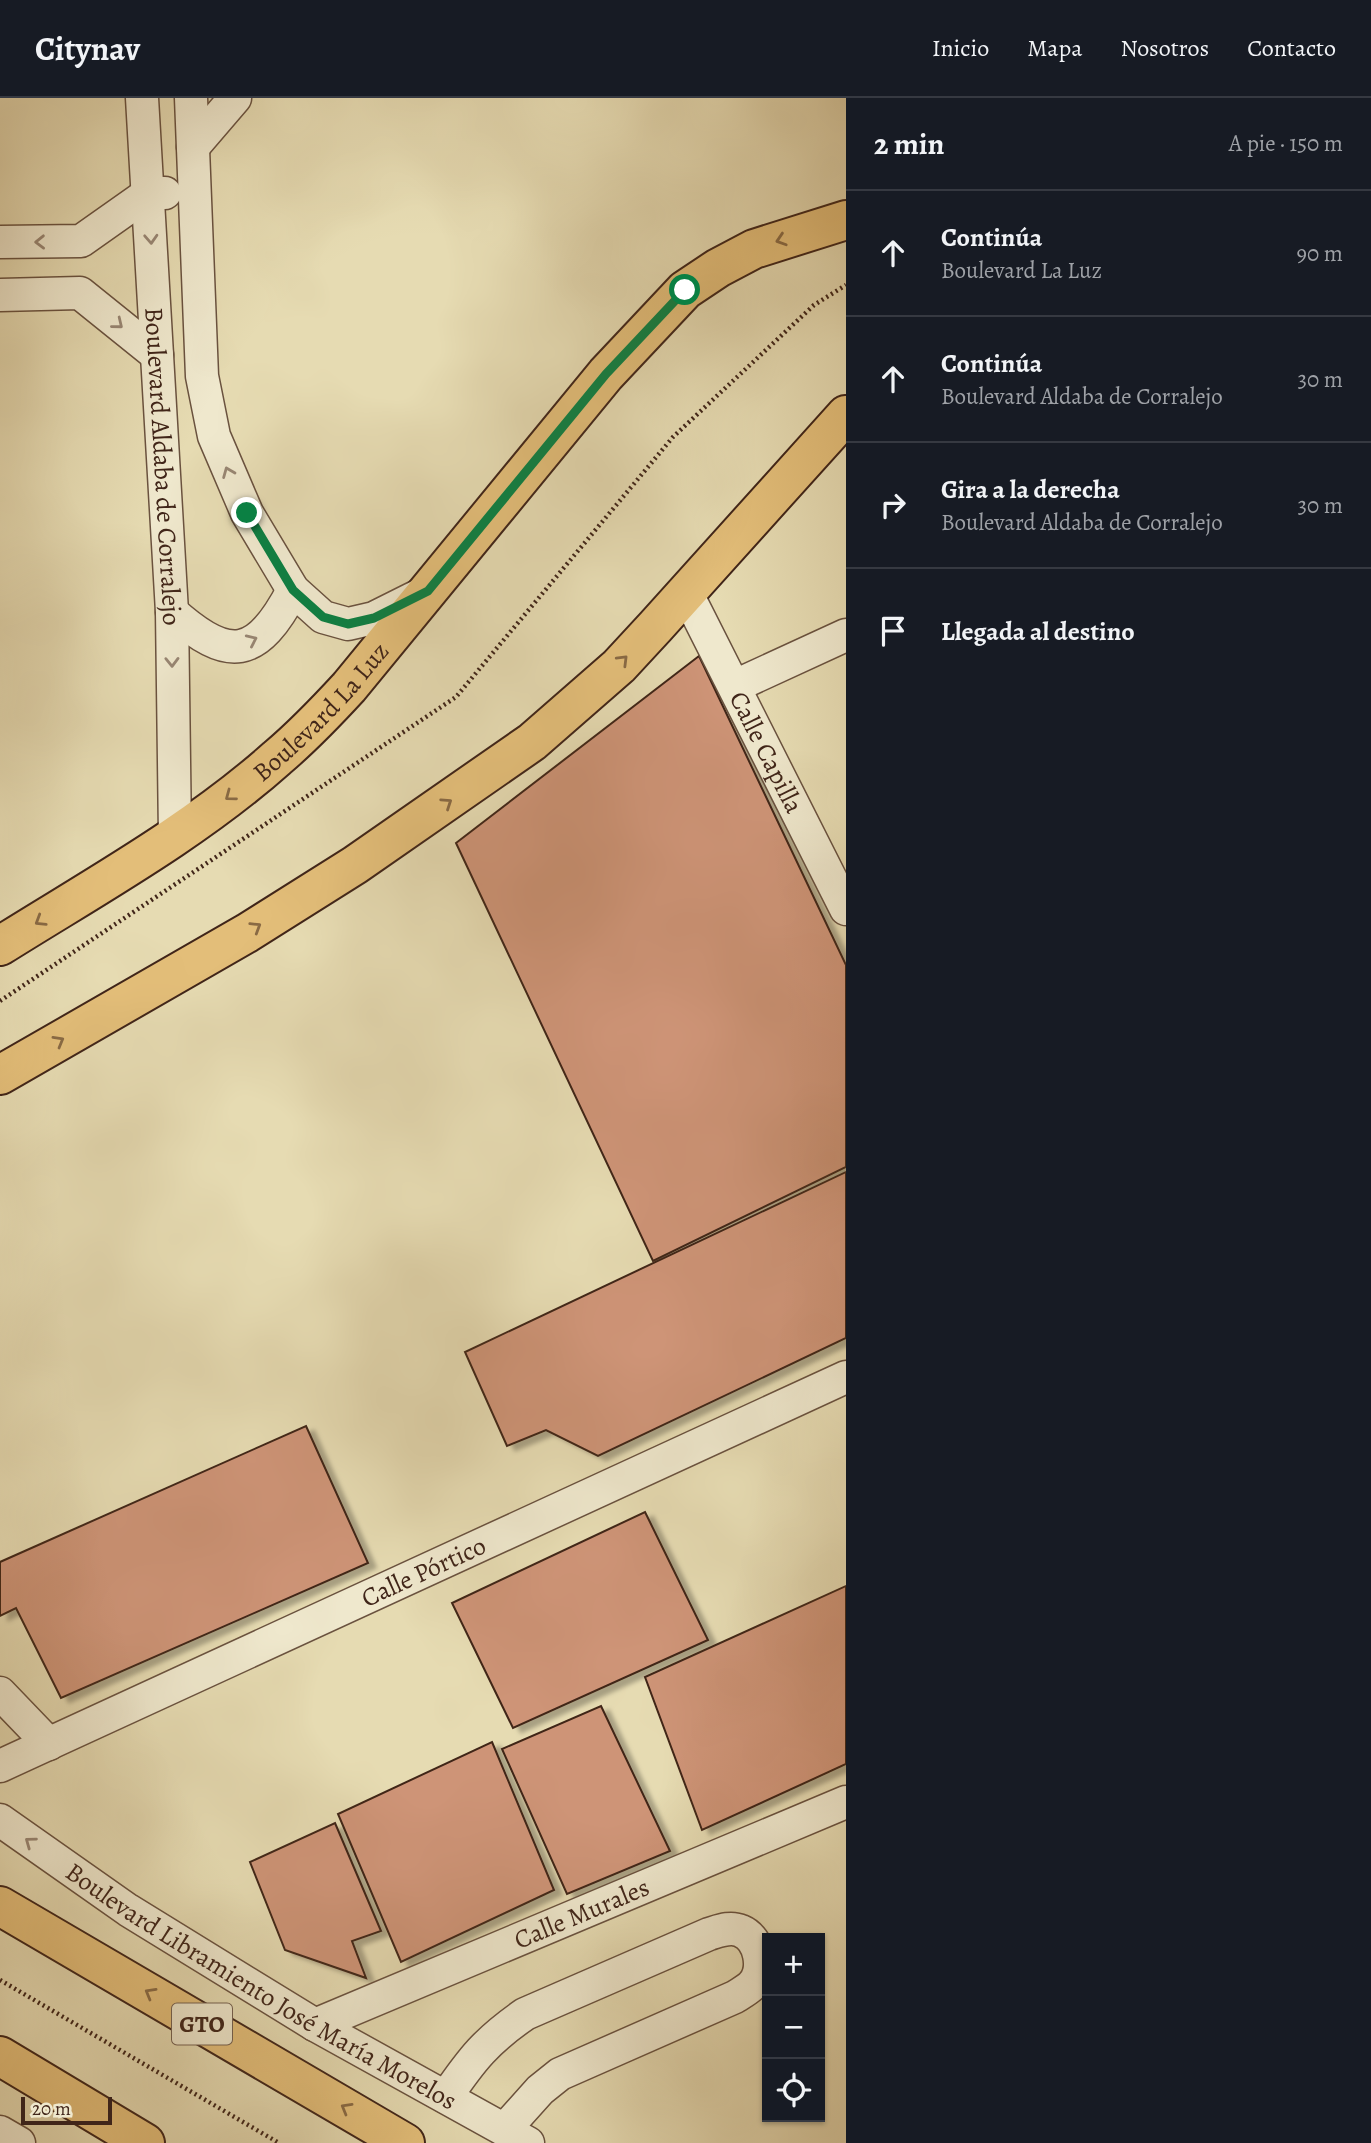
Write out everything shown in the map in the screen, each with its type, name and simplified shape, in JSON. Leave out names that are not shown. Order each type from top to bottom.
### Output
[{"type":"main road","name":"Boulevard La Luz","points":[[0,946],[175,836],[276,760],[319,719],[349,687],[606,374],[685,290],[754,249],[846,220]]},
{"type":"main road","points":[[0,1075],[247,933],[355,865],[532,742],[609,674],[687,594],[846,415]]},
{"type":"main road","name":"GTO","points":[[0,1906],[405,2143]]},
{"type":"main road","points":[[0,2056],[145,2143]]},
{"type":"street","name":"Boulevard Aldaba de Corralejo","points":[[142,98],[172,612],[175,836]]},
{"type":"street","name":"Boulevard Aldaba de Corralejo","points":[[191,98],[202,376],[214,436],[247,513],[293,590],[323,617],[348,624],[374,618],[428,591]]},
{"type":"street","points":[[193,147],[235,98]]},
{"type":"street","points":[[0,242],[81,241],[149,193],[194,193]]},
{"type":"street","points":[[79,293],[81,241]]},
{"type":"street","points":[[0,295],[79,293],[157,355]]},
{"type":"street","points":[[172,612],[195,633],[215,644],[233,647],[252,642],[269,630],[293,590]]},
{"type":"street","name":"Calle Capilla","points":[[687,594],[846,909]]},
{"type":"street","points":[[735,686],[846,635]]},
{"type":"street","name":"Calle Pórtico","points":[[0,1766],[846,1377]]},
{"type":"street","points":[[0,1693],[49,1744]]},
{"type":"street","name":"Calle Murales","points":[[315,2025],[846,1802]]},
{"type":"street","name":"Boulevard Libramiento José María Morelos","points":[[0,1820],[128,1910],[315,2025],[516,2136]]},
{"type":"street","points":[[446,2097],[476,2054],[498,2033],[525,2014],[709,1934],[727,1928],[740,1930],[750,1937],[759,1957],[761,1971],[752,1985],[735,1997],[560,2074],[541,2090],[516,2136]]},
{"type":"path","points":[[0,1001],[456,697],[673,437],[814,305],[846,285]]},
{"type":"path","points":[[0,1980],[279,2143]]},
{"type":"building","points":[[699,656],[846,965],[846,1167],[653,1261],[456,843]]},
{"type":"building","points":[[846,1172],[846,1338],[598,1456],[546,1430],[507,1446],[465,1352]]},
{"type":"building","points":[[306,1426],[368,1563],[61,1698],[16,1608],[0,1616],[0,1562]]},
{"type":"building","points":[[645,1512],[708,1640],[513,1728],[452,1603]]},
{"type":"building","points":[[846,1586],[846,1764],[702,1830],[645,1677]]},
{"type":"building","points":[[601,1706],[670,1851],[567,1894],[502,1749]]},
{"type":"building","points":[[492,1742],[554,1890],[401,1962],[338,1814]]},
{"type":"building","points":[[335,1823],[381,1931],[352,1941],[366,1978],[285,1950],[250,1862]]},
{"type":"route","points":[[247,513],[293,590],[323,617],[348,624],[374,618],[428,591],[606,374],[685,290]]}]
